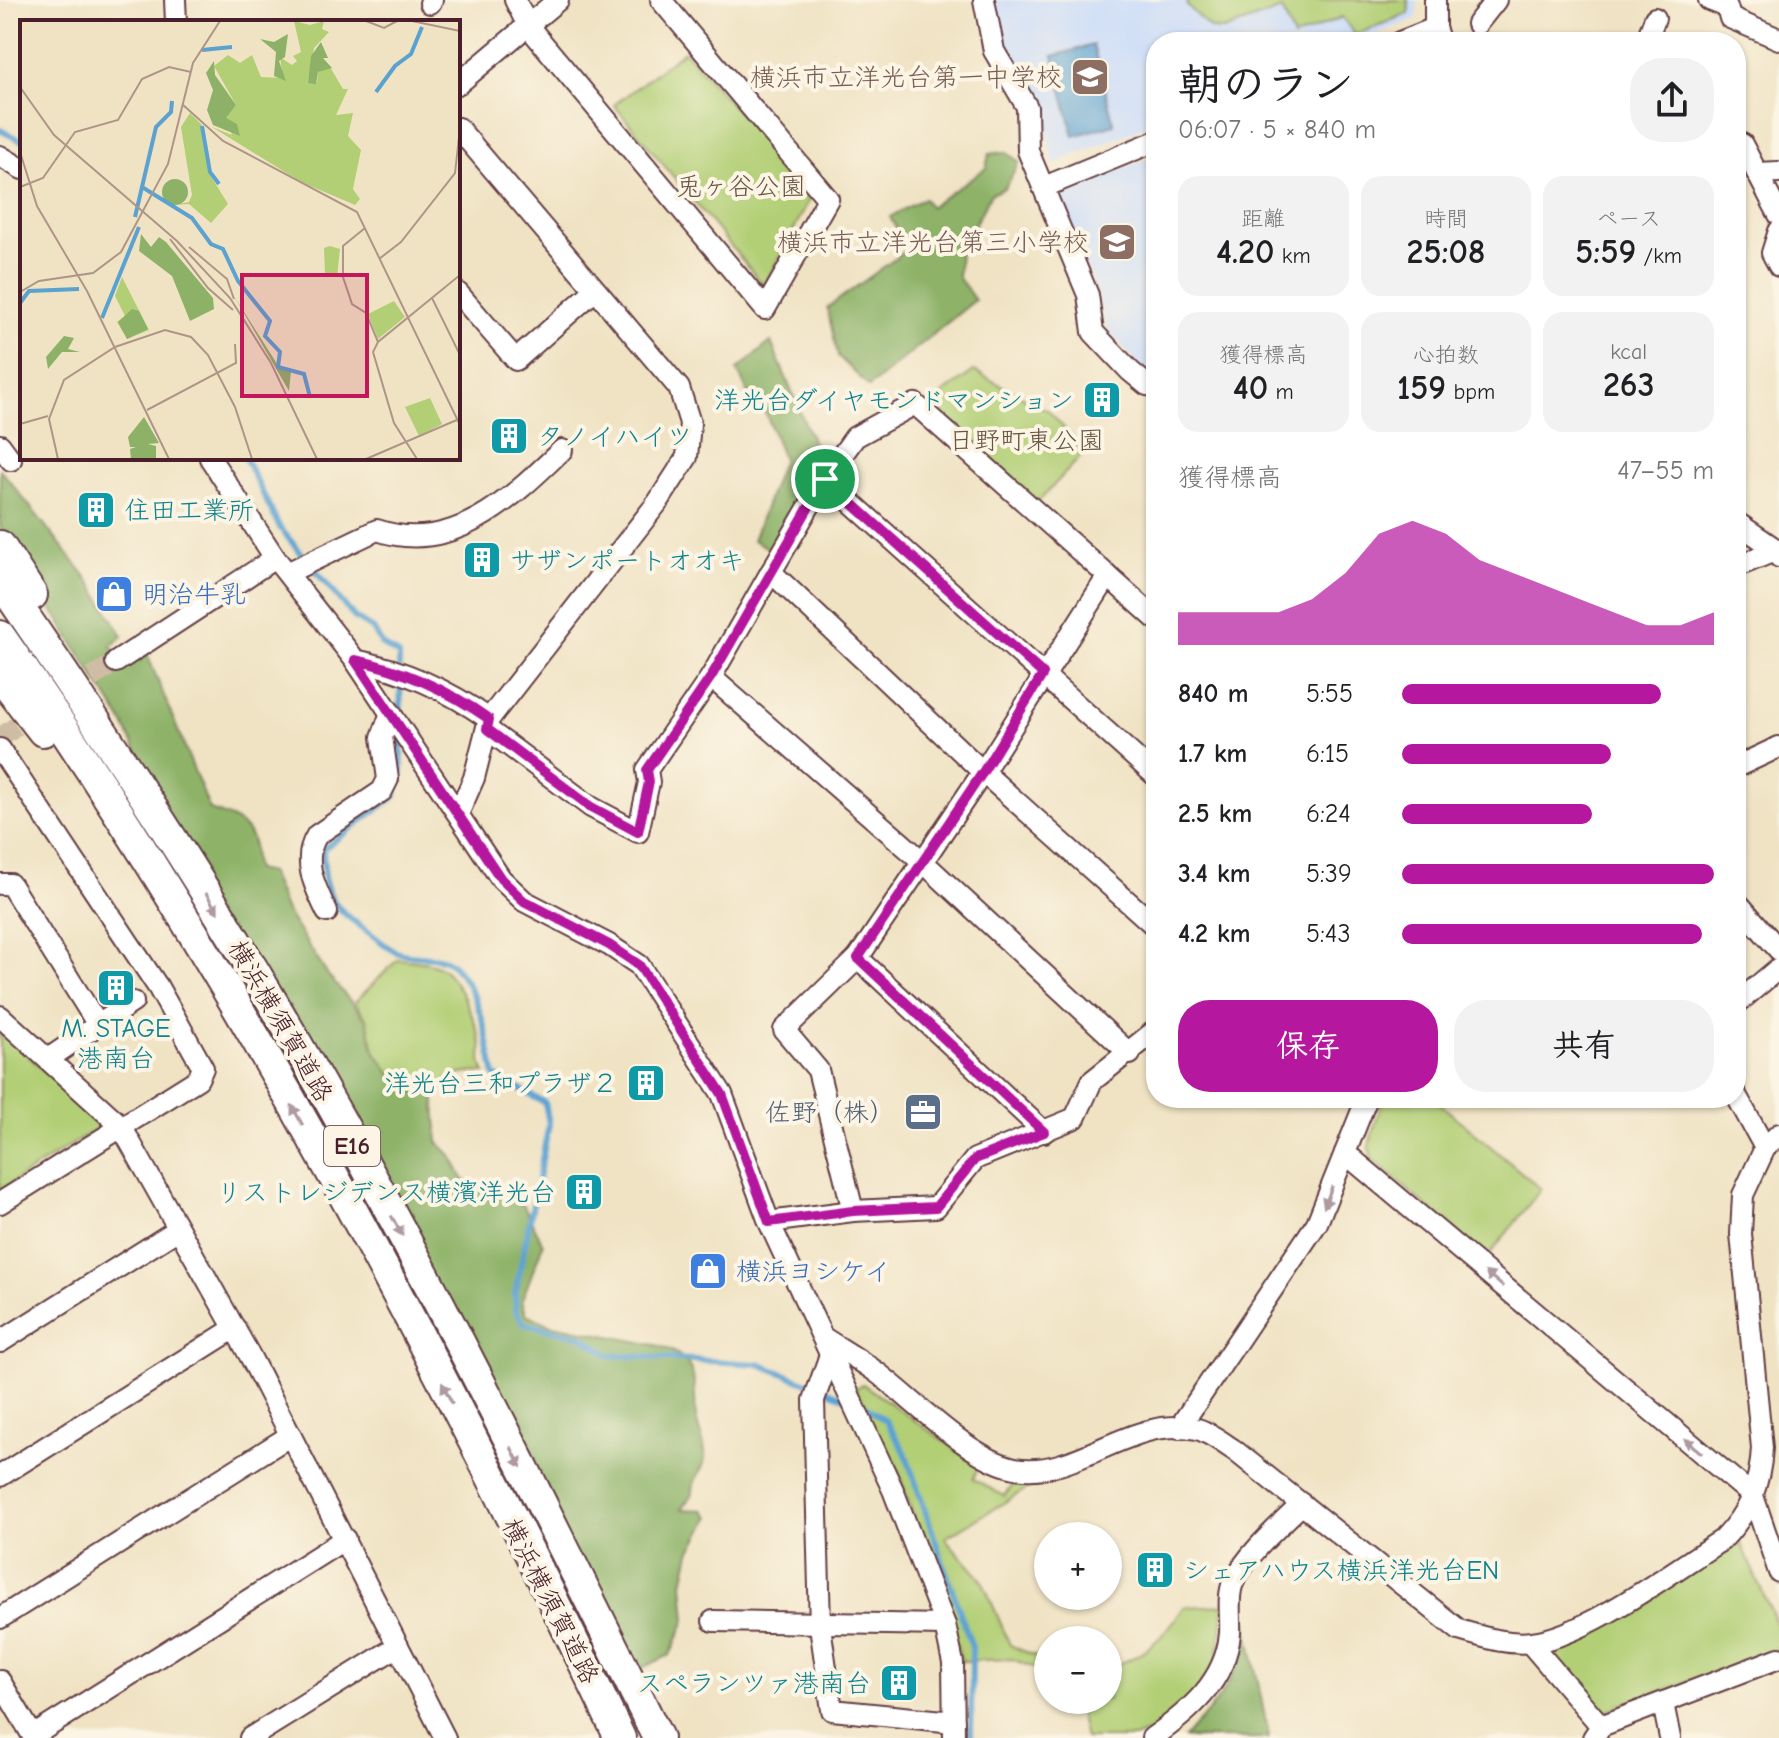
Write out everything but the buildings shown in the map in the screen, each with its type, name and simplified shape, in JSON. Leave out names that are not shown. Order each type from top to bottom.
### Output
[{"type":"highway","points":[[0,546],[140,756],[191,869]]},
{"type":"highway","name":"横浜横須賀道路","points":[[0,580],[85,704],[277,1009],[414,1258],[658,1738]]},
{"type":"highway","name":"横浜横須賀道路","points":[[0,636],[57,718],[163,883],[383,1267],[620,1738]]},
{"type":"highway","points":[[0,676],[163,883]]},
{"type":"street","points":[[175,0],[176,20]]},
{"type":"street","points":[[515,0],[528,26],[765,309],[828,199],[661,0]]},
{"type":"street","points":[[460,82],[558,0]]},
{"type":"street","points":[[984,0],[994,51],[1027,107],[1028,151],[1088,295],[1093,332],[1146,384]]},
{"type":"street","points":[[1435,0],[1437,32]]},
{"type":"street","points":[[1477,24],[1496,0]]},
{"type":"street","points":[[1709,0],[1727,7],[1730,18],[1779,39]]},
{"type":"street","points":[[1649,32],[1654,12]]},
{"type":"street","points":[[459,812],[474,778],[488,724],[658,502],[687,457],[690,423],[679,388],[460,130]]},
{"type":"street","points":[[1044,187],[1146,145]]},
{"type":"street","points":[[1746,152],[1777,200]]},
{"type":"street","points":[[0,156],[20,168]]},
{"type":"street","points":[[1757,173],[1779,172]]},
{"type":"street","points":[[1779,231],[1772,253],[1779,266]]},
{"type":"street","points":[[460,295],[516,360],[595,290]]},
{"type":"street","points":[[355,660],[386,667],[454,694],[591,807],[638,832],[649,782],[647,770],[711,677],[825,479],[855,437],[915,404],[1146,610]]},
{"type":"street","points":[[116,662],[287,566],[323,558],[377,530],[400,538],[453,533],[483,517],[562,450]]},
{"type":"street","points":[[211,460],[355,660],[501,879],[524,901],[609,945],[639,965],[722,1094],[769,1222],[846,1385],[893,1490],[945,1625],[953,1663],[954,1730],[832,1710],[820,1626],[814,1400],[827,1345]]},
{"type":"street","points":[[825,479],[1146,767]]},
{"type":"street","points":[[1746,529],[1778,552]]},
{"type":"street","points":[[1746,563],[1778,552]]},
{"type":"street","points":[[771,572],[983,772],[1146,918]]},
{"type":"street","points":[[853,1211],[818,1070],[784,1030],[858,958],[983,772],[1108,576]]},
{"type":"street","points":[[711,677],[922,861],[1130,1054]]},
{"type":"street","points":[[327,912],[314,885],[310,845],[317,835],[382,791],[388,779],[382,737],[391,714]]},
{"type":"street","points":[[1746,759],[1779,747]]},
{"type":"street","points":[[0,749],[158,987],[203,1068],[198,1079],[0,1203]]},
{"type":"street","points":[[0,884],[10,884],[98,1025]]},
{"type":"street","points":[[1746,912],[1779,950]]},
{"type":"street","points":[[858,958],[1044,1132]]},
{"type":"street","points":[[1746,996],[1779,968]]},
{"type":"street","points":[[48,1059],[133,1002]]},
{"type":"street","points":[[0,1016],[121,1126],[235,1328],[445,1738]]},
{"type":"street","points":[[769,1222],[853,1211],[936,1207],[975,1159],[1075,1118],[1092,1081],[1146,1039]]},
{"type":"street","points":[[1179,1428],[1317,1223],[1363,1108]]},
{"type":"street","points":[[827,1345],[874,1370],[965,1442],[992,1459],[1015,1468],[1051,1468],[1145,1429],[1200,1429],[1234,1450],[1459,1630],[1495,1641],[1530,1643],[1568,1635],[1722,1540],[1742,1519],[1760,1476],[1762,1448],[1741,1221],[1743,1195],[1772,1141],[1746,1108]]},
{"type":"street","points":[[1345,1153],[1753,1496],[1779,1572]]},
{"type":"street","points":[[0,1342],[177,1230]]},
{"type":"street","points":[[0,1476],[235,1328]]},
{"type":"street","points":[[0,1618],[291,1435]]},
{"type":"street","points":[[1152,1738],[1204,1695],[1224,1662],[1230,1636],[1232,1585],[1268,1538],[1302,1504]]},
{"type":"street","points":[[0,1681],[33,1737],[345,1539]]},
{"type":"street","points":[[713,1621],[820,1626],[945,1625]]},
{"type":"street","points":[[1530,1643],[1597,1732],[1779,1658]]},
{"type":"street","points":[[250,1738],[398,1646]]},
{"type":"street","points":[[1663,1703],[1670,1738]]},
{"type":"shaded area","name":"横浜市立洋光台第一中学校","points":[[991,0],[1417,0],[1417,18],[1381,32],[1146,32],[1146,126],[1053,164],[1043,106],[1005,47]]},
{"type":"shaded area","name":"横浜市立洋光台第三小学校","points":[[1146,160],[1146,373],[1107,328],[1096,290],[1058,194]]},
{"type":"green space","points":[[1187,0],[1408,0],[1409,13],[1362,32],[1353,32],[1342,17],[1308,32],[1292,32],[1282,9],[1224,30],[1211,29],[1187,5]]},
{"type":"green space","name":"兎ヶ谷公園","points":[[684,51],[812,195],[764,286],[614,105]]},
{"type":"green space","points":[[1006,152],[1019,162],[1005,188],[991,194],[960,251],[958,277],[975,300],[869,387],[838,356],[827,308],[907,250],[890,217],[924,198],[930,207],[986,168],[989,154]]},
{"type":"green space","points":[[771,342],[824,469],[775,552],[753,540],[783,459],[766,414],[755,406],[737,370]]},
{"type":"green space","name":"日野町東公園","points":[[974,371],[1049,411],[1085,452],[1038,502],[930,403]]},
{"type":"green space","points":[[0,469],[91,583],[123,636],[111,646],[128,664],[147,654],[210,810],[230,818],[248,831],[256,870],[270,873],[286,911],[329,977],[367,1020],[374,1050],[390,1073],[415,1092],[434,1091],[438,1142],[451,1155],[463,1179],[477,1187],[510,1194],[524,1206],[543,1244],[522,1300],[526,1314],[548,1324],[660,1346],[689,1365],[705,1459],[693,1494],[681,1509],[704,1510],[710,1517],[690,1552],[683,1583],[686,1620],[670,1655],[627,1675],[191,869],[124,724],[0,527]]},
{"type":"green space","points":[[398,959],[436,966],[454,981],[475,1025],[485,1073],[464,1073],[445,1081],[434,1091],[415,1092],[390,1073],[374,1050],[367,1020],[355,1002]]},
{"type":"green space","points":[[0,1032],[99,1118],[98,1128],[0,1190]]},
{"type":"green space","points":[[1380,1108],[1445,1108],[1541,1189],[1487,1258],[1372,1159],[1369,1145]]},
{"type":"green space","points":[[863,1384],[979,1466],[973,1479],[1004,1496],[1016,1482],[1040,1481],[945,1538],[982,1580],[1010,1645],[1034,1656],[1034,1668],[1012,1659],[962,1661],[895,1462],[862,1414],[855,1389]]},
{"type":"green space","points":[[1740,1542],[1779,1629],[1779,1649],[1599,1713],[1545,1648],[1629,1610]]},
{"type":"green space","points":[[1240,1591],[1269,1738],[1184,1738],[1215,1704],[1233,1672],[1242,1637]]},
{"type":"green space","points":[[1224,1605],[1217,1661],[1198,1692],[1159,1729],[1134,1738],[1085,1738],[1079,1714],[1122,1714],[1122,1662],[1152,1645],[1184,1607]]},
{"type":"water","points":[[1093,45],[1114,124],[1074,136],[1053,56]]},
{"type":"waterway","points":[[0,130],[20,140]]},
{"type":"waterway","points":[[246,460],[280,528],[355,618],[373,629],[382,645],[399,655],[399,666]]},
{"type":"waterway","points":[[400,678],[401,718]]},
{"type":"waterway","points":[[401,742],[402,771],[395,796],[323,849],[325,879],[339,908],[390,948],[403,954],[442,959],[455,967],[472,991],[486,1033],[495,1076],[545,1103],[549,1124],[515,1294],[516,1311],[524,1324],[581,1336],[609,1355],[759,1364],[846,1398]]},
{"type":"waterway","points":[[861,1403],[886,1421],[905,1452],[972,1647],[971,1738]]},
{"type":"tunnel","points":[[66,694],[116,662]]},
{"type":"tunnel","points":[[0,738],[38,711]]},
{"type":"place","name":"横浜市立洋光台第一中学校","points":[[1090,77]]},
{"type":"place","name":"横浜市立洋光台第三小学校","points":[[1117,242]]},
{"type":"place","name":"洋光台ダイヤモンドマンション","points":[[1102,400]]},
{"type":"place","name":"タノイハイツ","points":[[509,436]]},
{"type":"place","name":"住田工業所","points":[[96,510]]},
{"type":"place","name":"サザンポートオオキ","points":[[482,560]]},
{"type":"place","name":"明治牛乳","points":[[114,594]]},
{"type":"place","name":"M. STAGE 港南台","points":[[116,988]]},
{"type":"place","name":"洋光台三和プラザ２","points":[[646,1083]]},
{"type":"place","name":"佐野（株）","points":[[923,1112]]},
{"type":"place","name":"リストレジデンス横濱洋光台","points":[[584,1192]]},
{"type":"place","name":"横浜ヨシケイ","points":[[708,1271]]},
{"type":"place","name":"シェアハウス横浜洋光台EN","points":[[1155,1570]]},
{"type":"place","name":"スペランツァ港南台","points":[[899,1683]]},
{"type":"route","points":[[825,479],[1043,674],[983,772],[858,958],[1044,1132],[975,1159],[936,1207],[853,1211],[769,1222],[722,1094],[639,965],[609,945],[524,901],[501,879],[355,660],[386,667],[454,694],[489,719],[487,729],[591,807],[638,832],[649,782],[647,770],[711,677],[825,479]]}]
